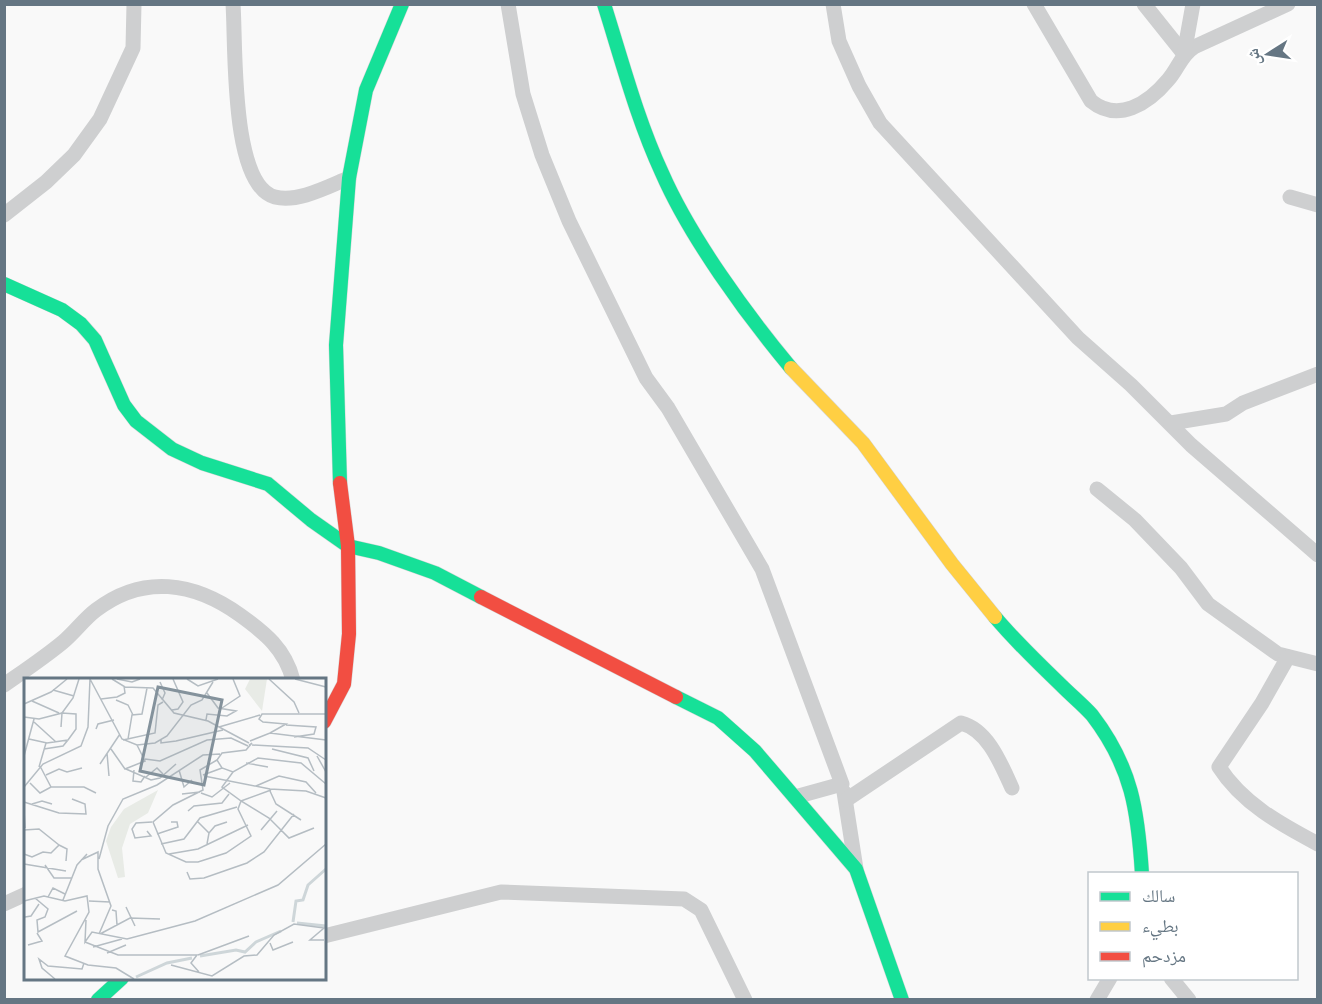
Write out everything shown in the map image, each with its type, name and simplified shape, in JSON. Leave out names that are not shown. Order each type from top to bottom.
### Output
[{"type":"street","points":[[4,215],[74,155],[100,119],[133,48],[134,4]]},
{"type":"street","points":[[233,4],[238,121],[247,161],[256,183],[267,194],[289,198],[350,178]]},
{"type":"street","points":[[326,718],[344,684],[347,665],[348,546],[338,463],[336,345],[350,178],[366,90],[402,4]]},
{"type":"street","points":[[508,4],[523,94],[542,155],[569,221],[646,378],[668,408],[762,569],[842,784],[856,869],[902,999]]},
{"type":"street","points":[[604,4],[638,114],[662,174],[687,223],[770,343],[802,381],[863,442],[952,564],[1006,630],[1091,714],[1111,744],[1133,794],[1138,816],[1142,872]]},
{"type":"street","points":[[833,4],[839,41],[859,86],[880,123],[1078,338],[1171,423],[1191,445],[1317,555]]},
{"type":"street","points":[[1034,4],[1073,75],[1091,101],[1101,109],[1111,112],[1130,110],[1167,82],[1184,54],[1193,4]]},
{"type":"street","points":[[1144,4],[1184,54]]},
{"type":"street","points":[[1184,54],[1288,4]]},
{"type":"street","points":[[1290,197],[1317,205]]},
{"type":"street","points":[[4,284],[62,310],[81,324],[95,340],[124,405],[136,421],[172,449],[202,463],[268,484],[348,546],[379,553],[435,573],[718,718],[755,751],[856,869]]},
{"type":"street","points":[[1171,423],[1226,414],[1243,403],[1317,374]]},
{"type":"street","points":[[1097,489],[1142,528],[1181,568],[1208,604],[1278,654],[1317,664]]},
{"type":"street","points":[[4,686],[65,640],[95,610],[119,595],[146,587],[177,586],[200,592],[226,604],[265,633],[283,652],[292,678]]},
{"type":"street","points":[[1288,657],[1262,704],[1219,767],[1232,787],[1281,825],[1317,844]]},
{"type":"street","points":[[846,800],[961,723],[973,726],[985,740],[1001,763],[1012,788]]},
{"type":"street","points":[[795,797],[842,784]]},
{"type":"street","points":[[326,936],[501,892],[684,899],[701,910],[745,999]]},
{"type":"street","points":[[4,904],[24,895]]},
{"type":"street","points":[[98,999],[121,980]]},
{"type":"street","points":[[1097,999],[1109,980]]},
{"type":"street","points":[[1173,980],[1189,999]]},
{"type":"traffic: fast","points":[[340,483],[336,345],[349,178],[366,90],[402,4]]},
{"type":"traffic: fast","points":[[604,4],[645,132],[674,198],[720,274],[791,368]]},
{"type":"traffic: fast","points":[[4,284],[62,310],[81,324],[95,340],[124,405],[136,421],[172,449],[202,463],[268,484],[311,520],[348,546],[379,553],[435,573],[481,597]]},
{"type":"traffic: fast","points":[[995,617],[1028,653],[1089,711],[1116,753],[1135,810],[1142,872]]},
{"type":"traffic: fast","points":[[676,697],[718,718],[755,751],[856,869],[902,1000]]},
{"type":"traffic: fast","points":[[98,1000],[120,980]]},
{"type":"traffic: slow","points":[[791,368],[863,443],[952,564],[995,617]]},
{"type":"traffic: jam","points":[[326,718],[344,684],[349,634],[348,546],[340,483]]},
{"type":"traffic: jam","points":[[481,597],[676,697]]}]
